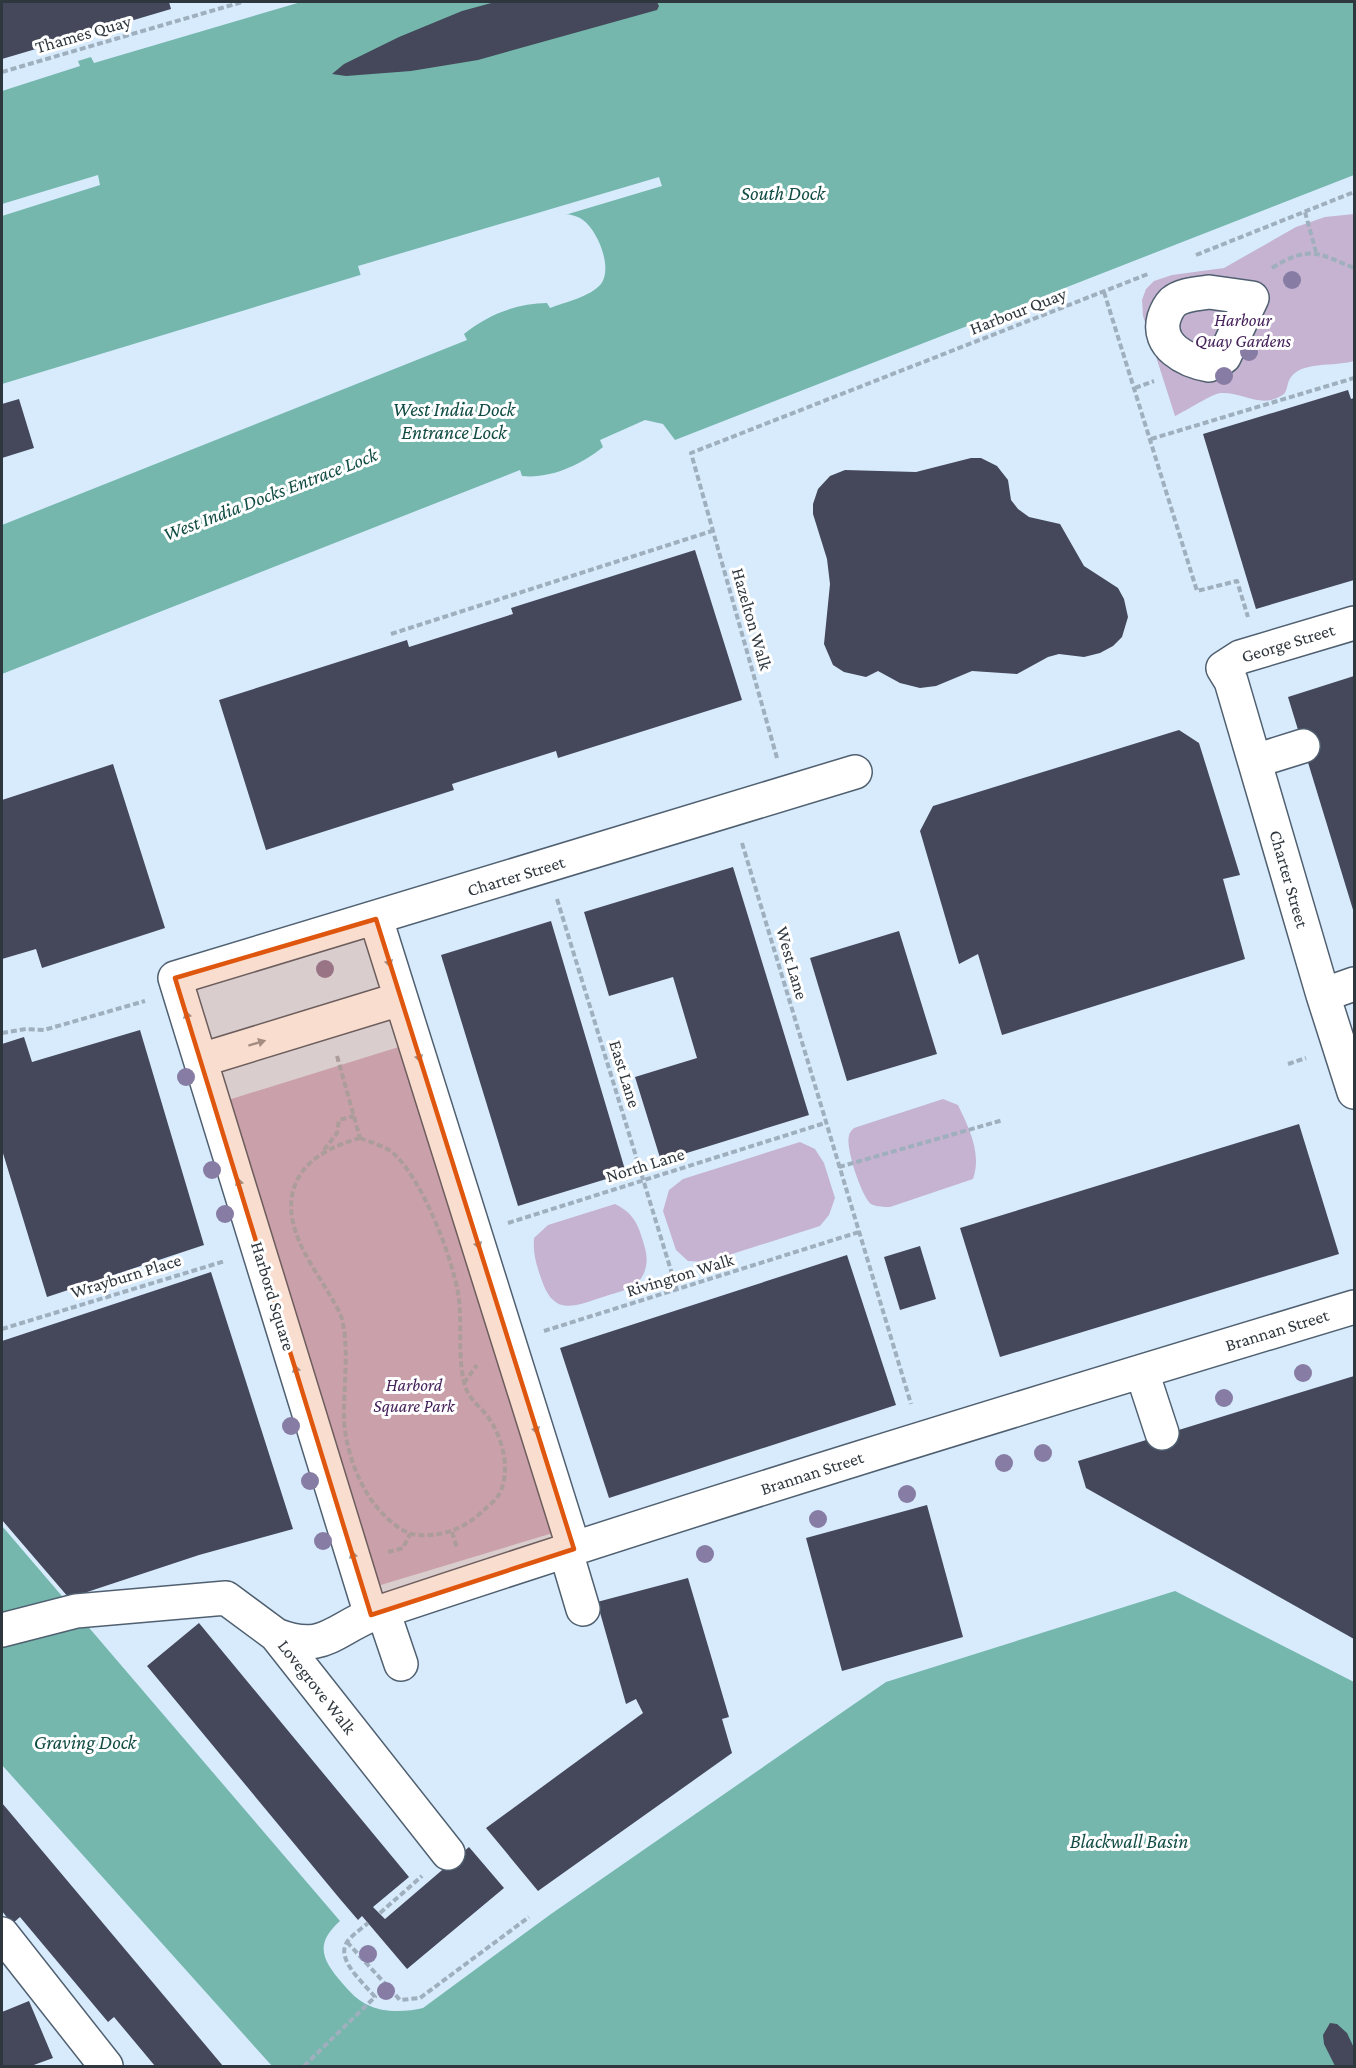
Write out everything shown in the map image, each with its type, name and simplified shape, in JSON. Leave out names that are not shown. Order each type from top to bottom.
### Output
[{"type":"street","name":"George Street","points":[[1224,668],[1240,657],[1354,623]]},
{"type":"street","name":"Charter Street","points":[[1224,668],[1232,681],[1323,995],[1354,1092]]},
{"type":"street","points":[[1255,761],[1303,746]]},
{"type":"street","name":"Charter Street","points":[[175,978],[548,867],[855,772]]},
{"type":"street","points":[[376,919],[509,1342],[570,1551],[583,1609]]},
{"type":"street","name":"Harbord Square","points":[[175,978],[377,1613],[401,1664]]},
{"type":"street","points":[[1323,995],[1354,984]]},
{"type":"street","points":[[201,1060],[400,999]]},
{"type":"street","name":"Brannan Street","points":[[276,1635],[294,1642],[313,1643],[332,1637],[345,1626],[377,1613],[922,1438],[1354,1307]]},
{"type":"street","points":[[1142,1372],[1162,1433]]},
{"type":"street","name":"Lovegrove Walk","points":[[2,1630],[76,1611],[226,1598],[276,1635],[448,1853]]},
{"type":"street","points":[[2,1934],[106,2067]]},
{"type":"path","points":[[221,2],[223,7]]},
{"type":"path","name":"Thames Quay","points":[[2,72],[242,2]]},
{"type":"path","points":[[1188,258],[1354,192]]},
{"type":"path","points":[[1305,212],[1316,252]]},
{"type":"path","name":"Harbour Quay","points":[[691,453],[1156,271]]},
{"type":"path","points":[[1104,292],[1197,591],[1237,581],[1249,620]]},
{"type":"path","points":[[1151,439],[1354,378]]},
{"type":"path","name":"Hazelton Walk","points":[[691,453],[787,794]]},
{"type":"path","points":[[391,634],[712,531]]},
{"type":"path","name":"West Lane","points":[[732,810],[859,1232]]},
{"type":"path","name":"East Lane","points":[[548,867],[677,1290]]},
{"type":"path","points":[[2,1033],[26,1029],[44,1030],[149,1000]]},
{"type":"path","points":[[337,1056],[360,1138]]},
{"type":"path","points":[[1288,1064],[1302,1059]]},
{"type":"path","points":[[322,1153],[337,1144],[360,1138],[391,1151],[411,1175],[428,1208],[451,1267],[458,1294],[459,1350],[464,1384],[474,1404],[488,1417],[499,1437],[506,1470],[498,1496],[474,1519],[452,1532],[431,1536],[410,1534],[392,1522],[374,1505],[349,1448],[344,1416],[346,1362],[342,1318],[296,1235],[290,1207],[295,1183],[337,1133],[339,1120],[354,1116]]},
{"type":"path","points":[[839,1167],[1003,1120]]},
{"type":"path","name":"North Lane","points":[[474,1233],[825,1123]]},
{"type":"path","points":[[859,1232],[922,1438]]},
{"type":"path","name":"Rivington Walk","points":[[509,1342],[859,1232]]},
{"type":"path","name":"Wrayburn Place","points":[[2,1329],[260,1251]]},
{"type":"path","points":[[380,1913],[448,1853]]},
{"type":"path","points":[[347,1942],[400,2000],[420,1998],[528,1917]]},
{"type":"path","points":[[304,2067],[375,1997],[346,1962],[343,1951],[347,1942],[368,1923]]},
{"type":"highlighted area","points":[[376,919],[574,1549],[371,1615],[175,978]]},
{"type":"green space","name":"Harbour Quay Gardens","points":[[1354,214],[1354,361],[1311,366],[1296,372],[1291,377],[1284,394],[1276,399],[1260,400],[1221,393],[1175,416],[1143,316],[1142,300],[1146,289],[1154,281],[1172,275],[1224,268],[1296,227],[1325,217]]},
{"type":"green space","name":"Harbord Square Park","points":[[402,1046],[556,1532],[374,1587],[225,1101]]},
{"type":"green space","points":[[943,1099],[958,1105],[970,1132],[976,1160],[973,1179],[890,1207],[871,1204],[859,1183],[852,1161],[848,1142],[851,1132],[854,1128]]},
{"type":"green space","points":[[800,1142],[815,1149],[824,1163],[835,1198],[829,1215],[820,1226],[707,1262],[688,1261],[676,1250],[663,1211],[669,1190],[683,1179]]},
{"type":"green space","points":[[615,1204],[633,1218],[638,1227],[646,1256],[644,1273],[637,1283],[623,1291],[575,1305],[559,1304],[546,1291],[541,1278],[535,1258],[534,1238],[548,1225]]},
{"type":"water","name":"South Dock","points":[[301,2],[1354,2],[1354,175],[675,440],[663,424],[645,420],[600,440],[603,447],[585,460],[565,469],[533,476],[522,476],[520,470],[2,674],[2,525],[467,340],[464,334],[482,321],[503,311],[525,305],[547,303],[550,308],[577,299],[601,284],[604,277],[605,260],[594,232],[580,218],[561,214],[2,384],[2,91],[80,66],[78,61],[91,57],[94,63]]},
{"type":"water","name":"Blackwall Basin","points":[[2,1526],[340,1921],[332,1929],[324,1945],[326,1960],[336,1975],[351,1993],[364,2003],[374,2008],[395,2011],[423,2008],[551,1914],[886,1682],[1175,1591],[1354,1682],[1354,2066],[272,2066],[2,1765]]},
{"type":"pier","points":[[98,175],[100,185],[2,216],[2,204]]},
{"type":"pier","points":[[659,177],[662,186],[361,276],[358,266]]},
{"type":"building","points":[[2,2],[169,2],[171,9],[2,59]]},
{"type":"building","points":[[495,2],[657,2],[659,6],[657,10],[478,60],[411,71],[346,76],[332,74],[344,64],[399,37],[462,11]]},
{"type":"building","points":[[1348,390],[1351,399],[1354,398],[1354,580],[1256,609],[1203,434]]},
{"type":"building","points":[[19,399],[34,448],[2,458],[2,404]]},
{"type":"building","points":[[971,458],[981,458],[997,466],[1008,480],[1011,500],[1018,509],[1029,517],[1060,524],[1084,566],[1118,588],[1124,599],[1128,617],[1122,637],[1113,646],[1100,653],[1084,657],[1059,654],[1048,657],[1017,674],[972,671],[936,686],[920,688],[900,683],[878,671],[866,677],[844,672],[833,665],[824,644],[830,584],[827,559],[813,514],[813,504],[818,489],[830,476],[845,470],[916,472]]},
{"type":"building","points":[[695,550],[742,700],[558,758],[556,751],[452,784],[454,790],[266,850],[219,700],[407,640],[409,647],[513,614],[511,608]]},
{"type":"building","points":[[1354,676],[1354,913],[1288,697]]},
{"type":"building","points":[[1179,730],[1199,743],[1240,875],[1223,879],[1245,959],[1002,1035],[978,954],[959,964],[920,831],[933,806]]},
{"type":"building","points":[[113,764],[165,928],[42,968],[36,949],[2,959],[2,800]]},
{"type":"building","points":[[733,867],[809,1115],[661,1161],[635,1077],[697,1058],[673,977],[609,996],[584,912]]},
{"type":"building","points":[[551,921],[626,1173],[518,1206],[441,955]]},
{"type":"building","points":[[899,931],[937,1054],[847,1081],[810,958]]},
{"type":"building","points":[[140,1030],[204,1245],[47,1297],[2,1150],[2,1044],[24,1037],[32,1062]]},
{"type":"building","points":[[1299,1124],[1339,1254],[1000,1357],[960,1228]]},
{"type":"building","points":[[920,1246],[936,1299],[900,1310],[884,1257]]},
{"type":"building","points":[[847,1255],[896,1405],[609,1498],[560,1348]]},
{"type":"building","points":[[211,1272],[293,1529],[199,1555],[69,1598],[2,1520],[2,1341]]},
{"type":"building","points":[[1354,1376],[1354,1639],[1086,1488],[1078,1461]]},
{"type":"building","points":[[927,1505],[963,1637],[842,1671],[806,1538]]},
{"type":"building","points":[[688,1578],[729,1717],[722,1719],[732,1753],[538,1891],[486,1828],[643,1713],[636,1699],[626,1704],[597,1602]]},
{"type":"building","points":[[199,1623],[409,1877],[373,1907],[385,1919],[469,1847],[504,1888],[407,1969],[362,1916],[358,1920],[147,1666]]},
{"type":"building","points":[[2,1803],[223,2066],[155,2066],[114,2017],[108,2022],[20,1917],[12,1924],[2,1911]]},
{"type":"building","points":[[29,2001],[53,2058],[31,2066],[2,2066],[2,2012]]},
{"type":"building","points":[[1330,2023],[1337,2024],[1347,2033],[1354,2048],[1354,2066],[1335,2066],[1324,2044],[1323,2035]]},
{"type":"water label","name":"West India Dock Entrance Lock","points":[[454,420]]},
{"type":"water label","name":"West India Docks Entrace Lock","points":[[270,494]]},
{"type":"water label","name":"Graving Dock","points":[[85,1742]]}]
